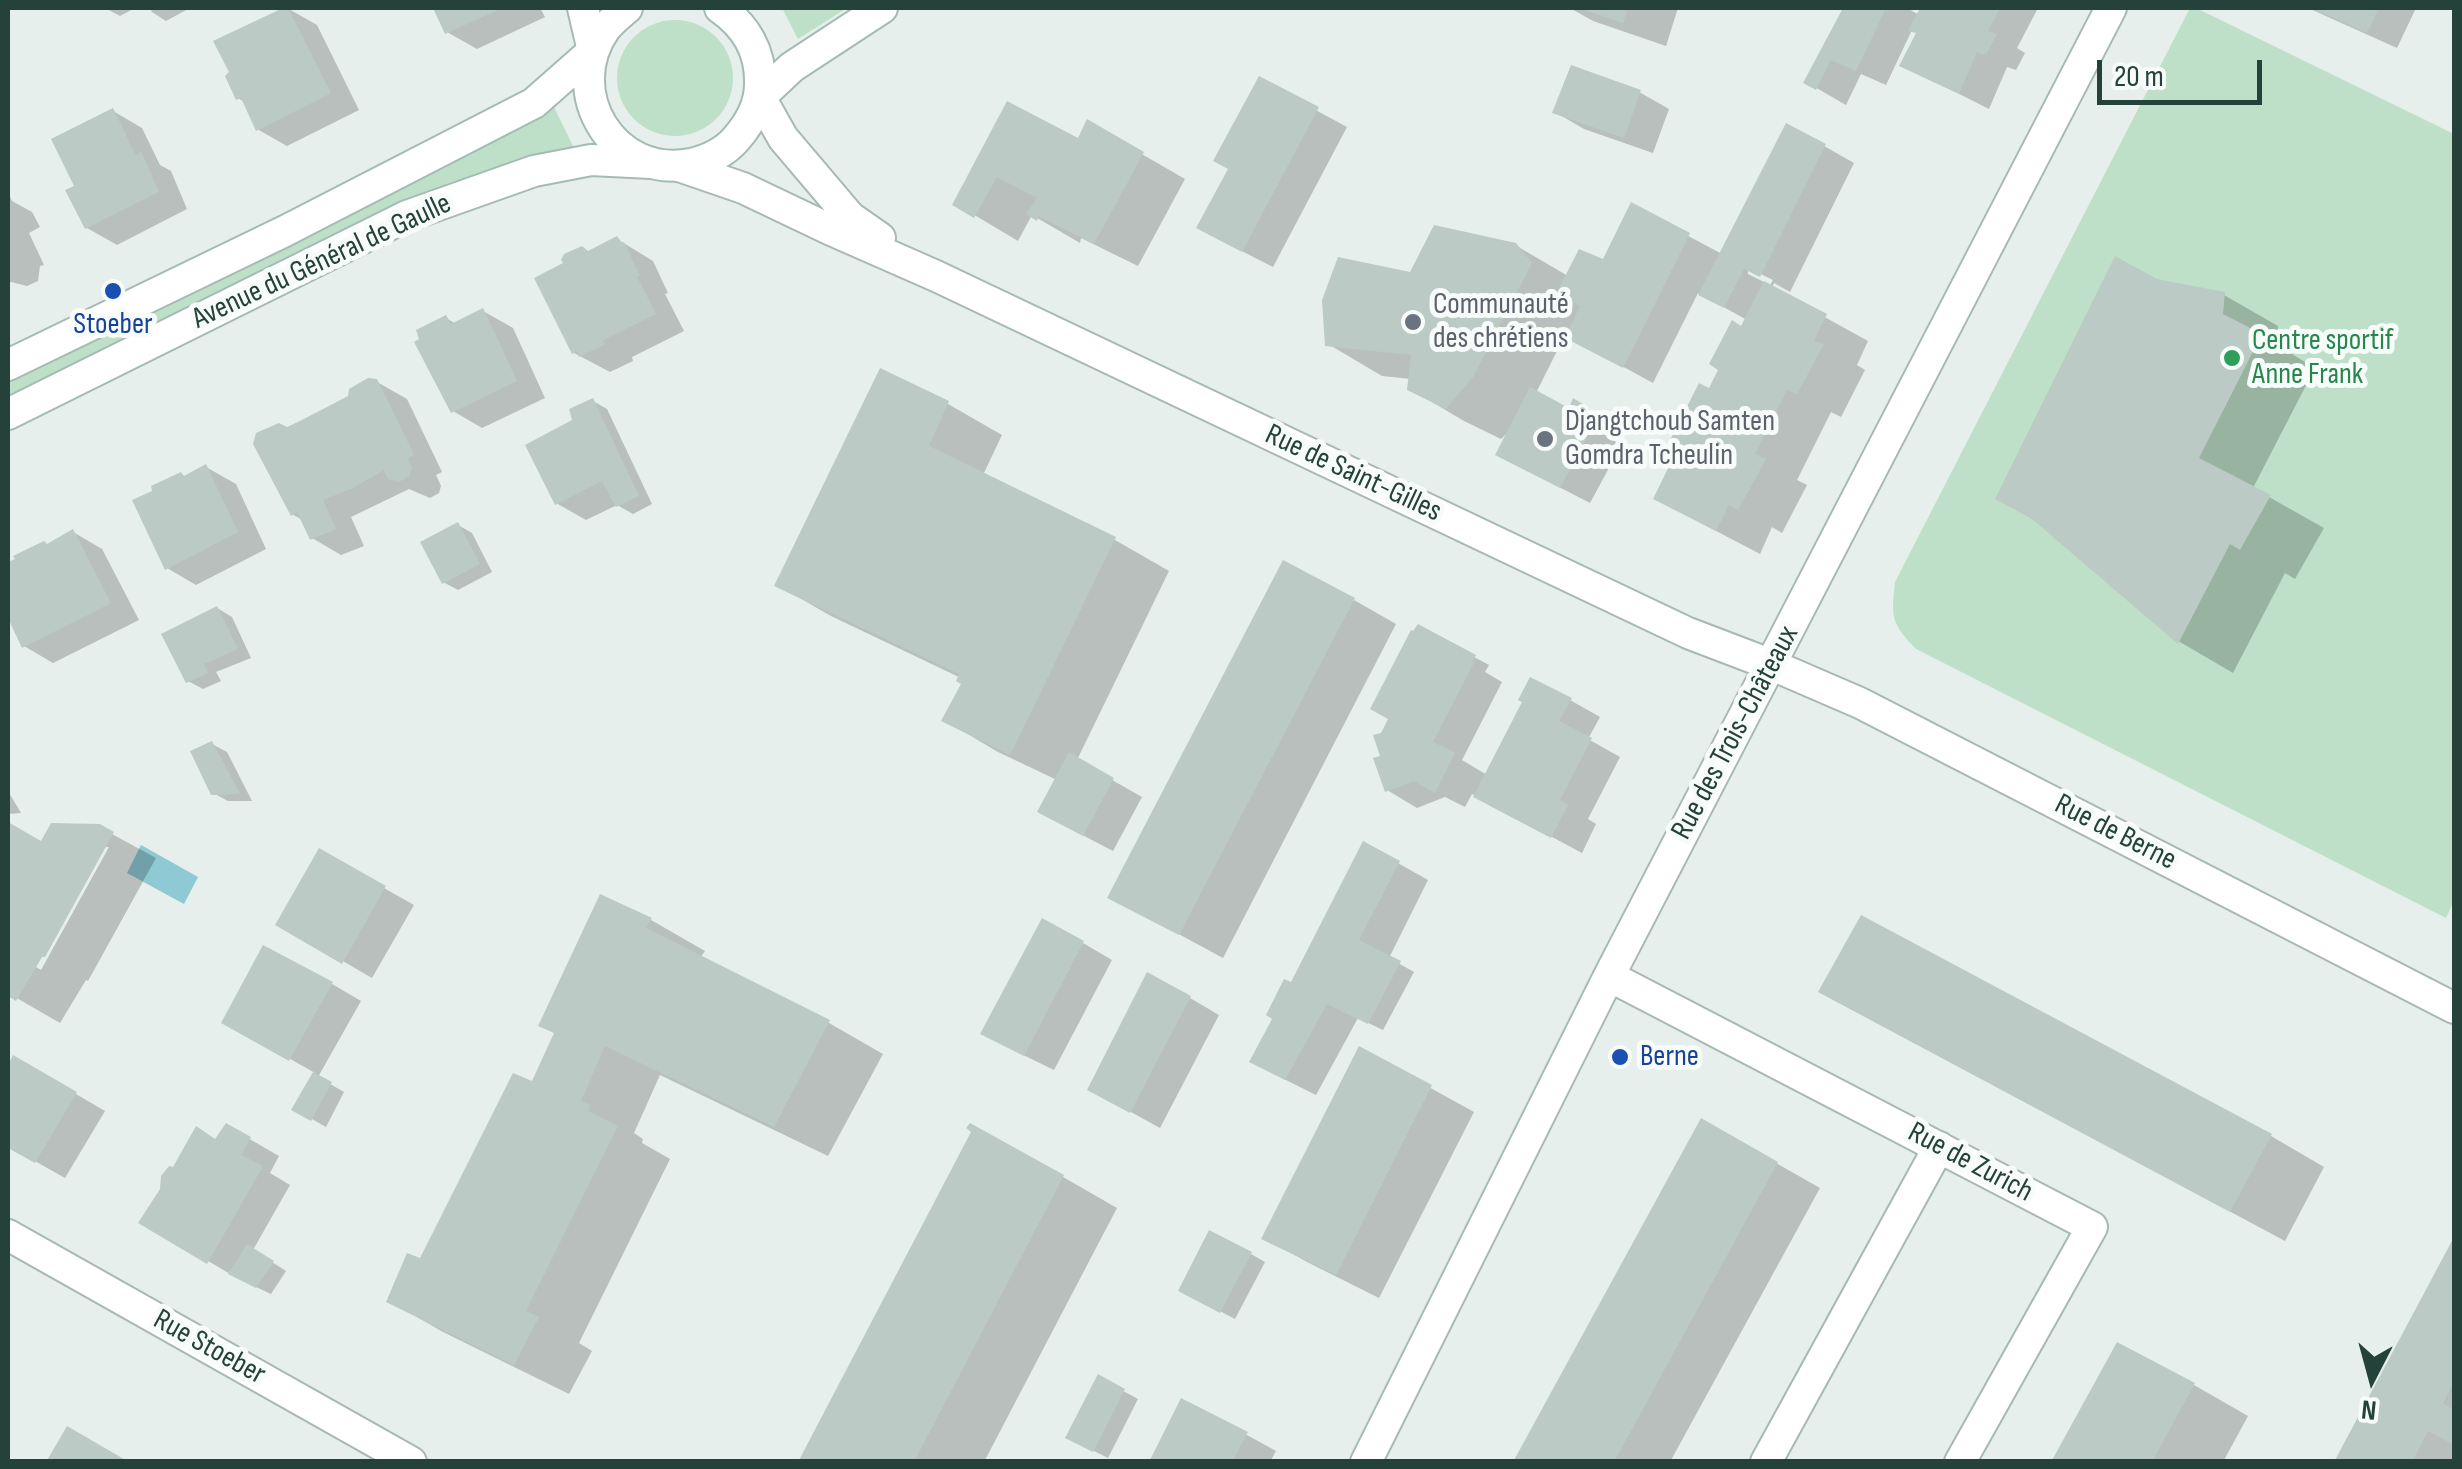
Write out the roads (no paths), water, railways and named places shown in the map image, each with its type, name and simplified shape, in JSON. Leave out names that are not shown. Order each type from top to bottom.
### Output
[{"type":"street","points":[[583,8],[593,50],[588,79],[598,119],[625,151],[665,165],[706,160],[730,146],[750,124],[760,97],[760,68],[752,40],[734,17],[720,8]]},
{"type":"street","name":"Avenue du Général de Gaulle","points":[[8,365],[285,231],[534,103],[593,50],[607,26],[627,8]]},
{"type":"street","points":[[760,97],[792,67],[882,8]]},
{"type":"street","name":"Rue des Trois-Châteaux","points":[[1366,1462],[1609,976],[2111,8]]},
{"type":"street","name":"Rue de Saint-Gilles","points":[[760,97],[783,138],[850,217],[936,276]]},
{"type":"street","name":"Avenue du Général de Gaulle","points":[[8,414],[407,216],[534,171],[591,160],[665,165]]},
{"type":"street","name":"Rue de Saint-Gilles","points":[[665,165],[744,188],[1688,632],[1772,664]]},
{"type":"street","name":"Rue de Berne","points":[[1772,664],[1860,704],[2454,1008]]},
{"type":"street","name":"Rue de Zurich","points":[[1609,976],[2092,1227],[1960,1462]]},
{"type":"street","points":[[1766,1462],[1939,1147]]},
{"type":"street","name":"Rue Stoeber","points":[[8,1234],[411,1462]]},
{"type":"water","points":[[141,845],[198,877],[184,904],[127,873]]},
{"type":"place","name":"Stoeber","points":[[113,291]]},
{"type":"place","name":"Communauté des chrétiens","points":[[1413,322]]},
{"type":"place","name":"Centre sportif Anne Frank","points":[[2232,358]]},
{"type":"place","name":"Djangtchoub Samten Gomdra Tcheulin","points":[[1545,439]]},
{"type":"place","name":"Berne","points":[[1620,1057]]}]
